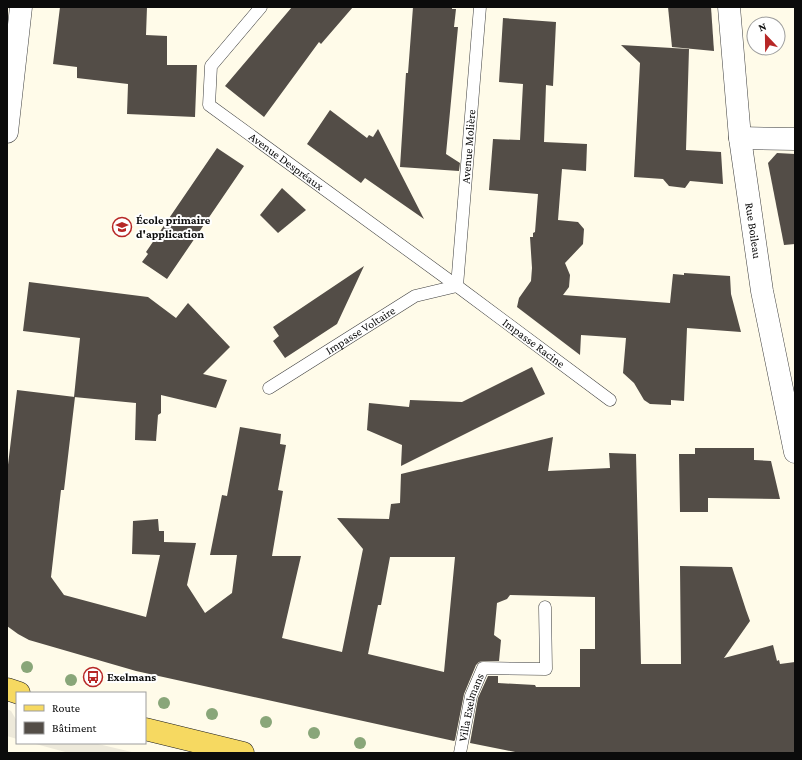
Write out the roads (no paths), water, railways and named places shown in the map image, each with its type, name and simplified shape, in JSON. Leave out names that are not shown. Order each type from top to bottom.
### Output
[{"type":"main road","points":[[146,729],[243,753]]},
{"type":"street","points":[[7,132],[21,7]]},
{"type":"street","name":"Rue Boileau","points":[[729,7],[740,138],[762,291],[795,452]]},
{"type":"street","points":[[740,138],[795,140]]},
{"type":"lane","name":"Avenue Despréaux","points":[[261,7],[211,66],[209,105],[456,286]]},
{"type":"lane","name":"Avenue Molière","points":[[456,286],[480,7]]},
{"type":"lane","name":"Impasse Voltaire","points":[[269,388],[415,296],[456,286]]},
{"type":"lane","name":"Impasse Racine","points":[[456,286],[610,400]]},
{"type":"lane","name":"Villa Exelmans","points":[[460,753],[471,696],[483,668],[546,669],[545,607]]},
{"type":"place","name":"École primaire d'application","points":[[122,227]]},
{"type":"place","name":"Exelmans","points":[[93,677]]}]
